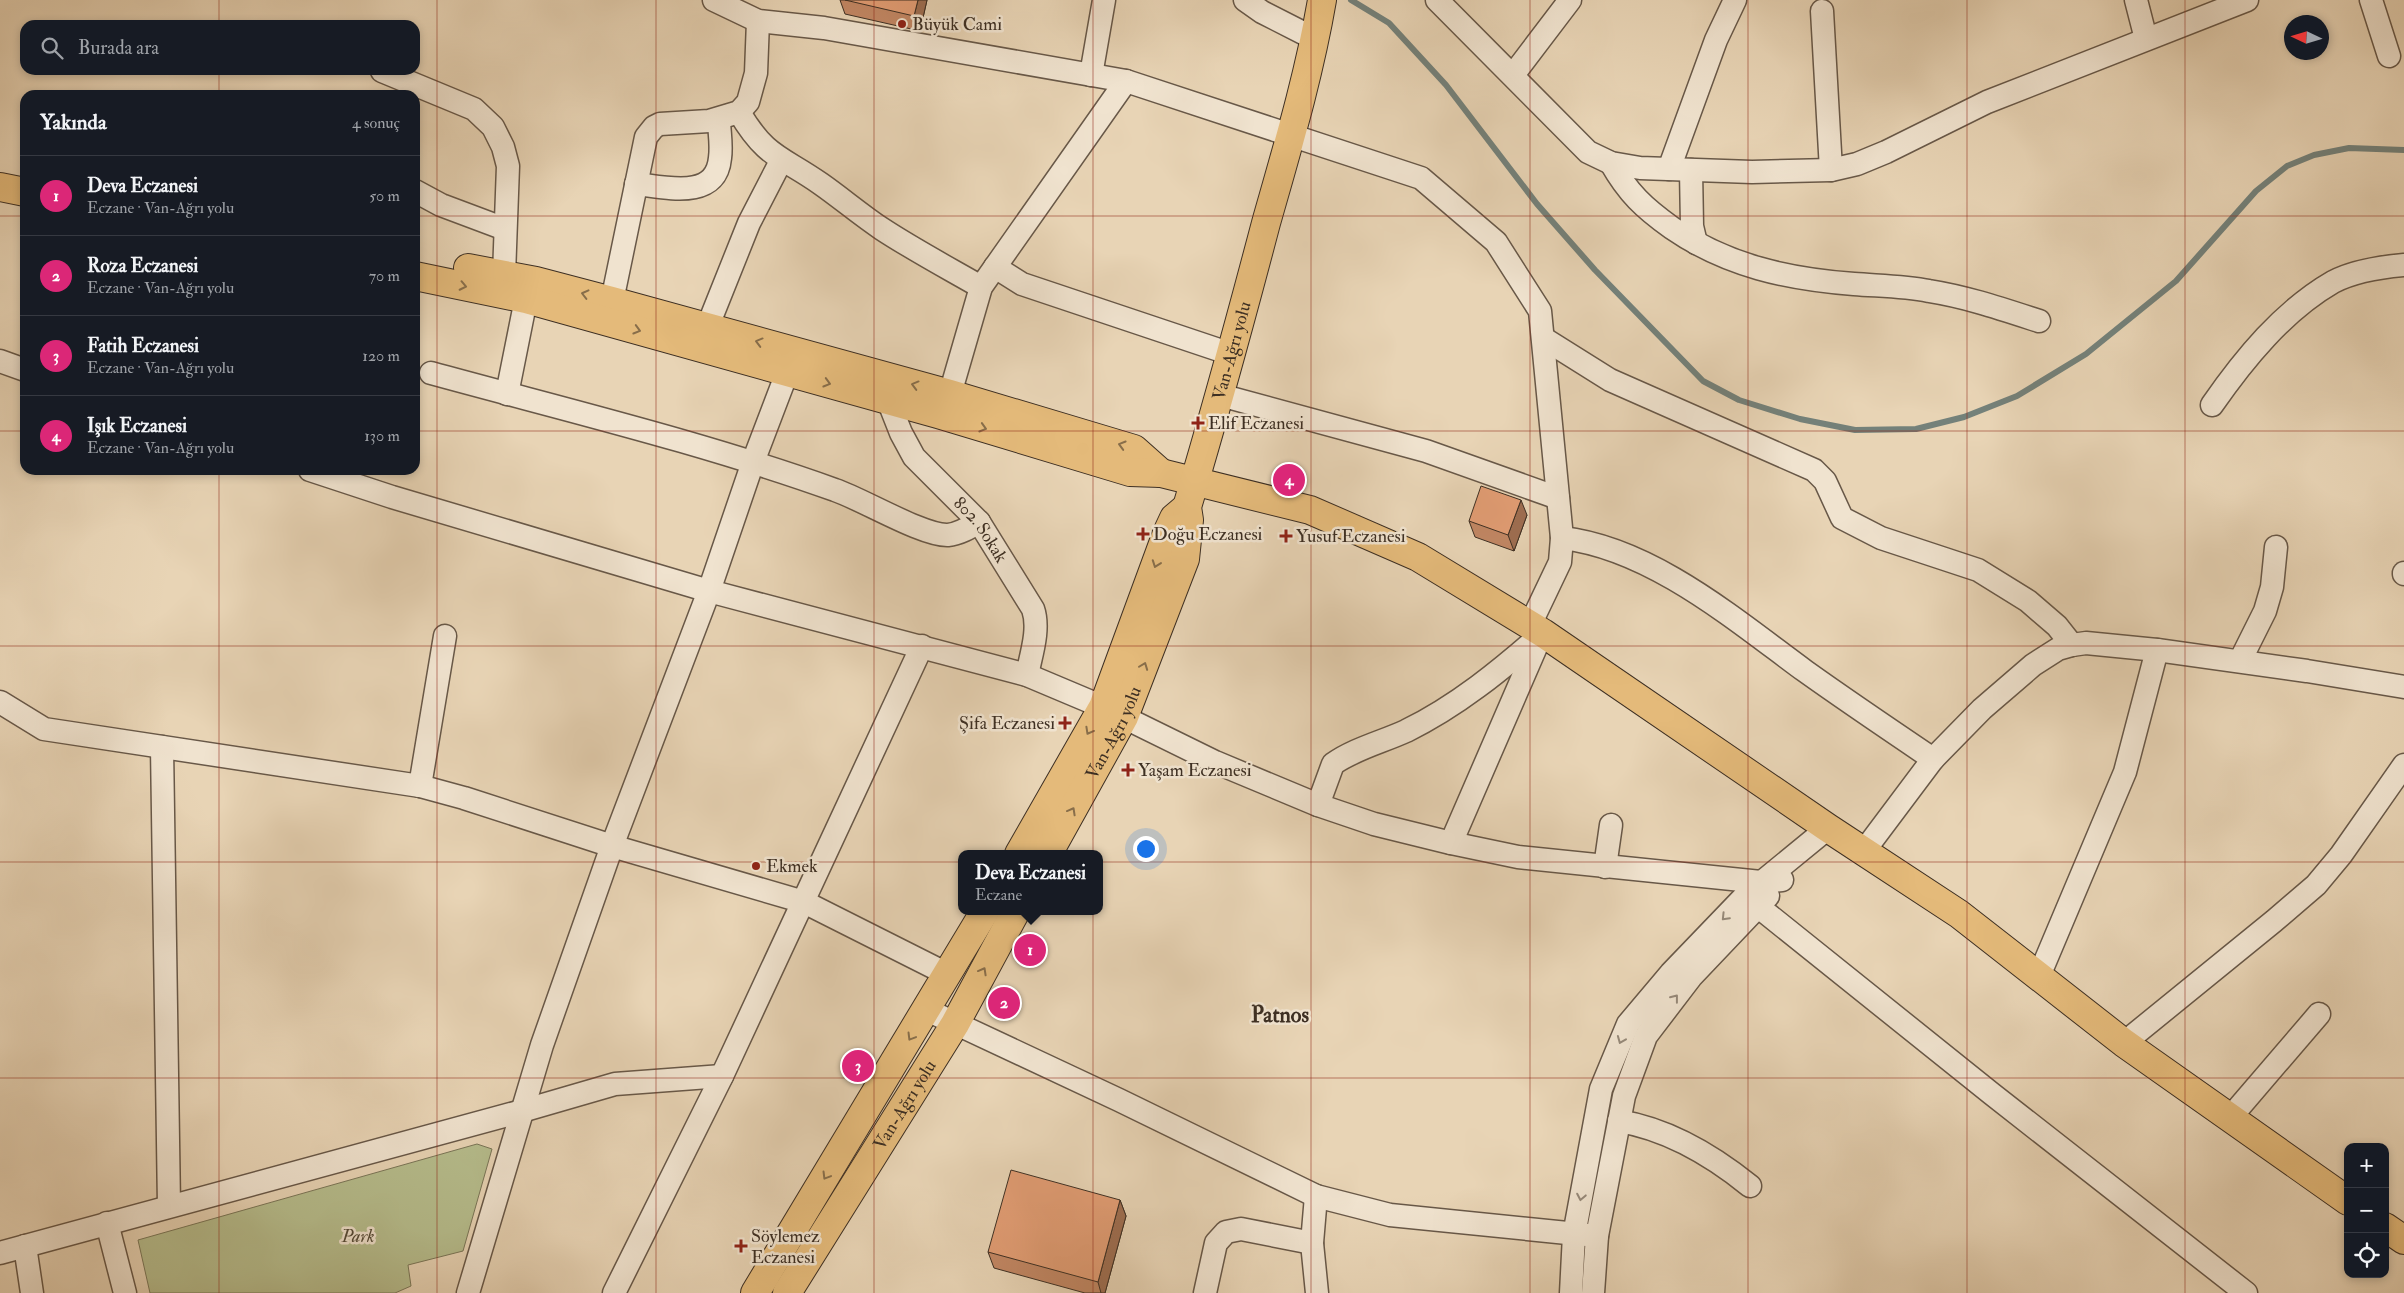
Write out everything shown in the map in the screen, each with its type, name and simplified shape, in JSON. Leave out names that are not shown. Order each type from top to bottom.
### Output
[{"type":"main road","name":"Van-Ağrı yolu","points":[[1050,850],[1185,559],[1189,520],[1186,507],[1220,395],[1290,135],[1315,39],[1322,0]]},
{"type":"main road","points":[[0,173],[20,177]]},
{"type":"main road","points":[[0,187],[20,191]]},
{"type":"main road","points":[[420,258],[504,275],[612,301],[707,328],[888,400],[944,404]]},
{"type":"main road","points":[[420,277],[526,299],[792,362],[944,404],[1134,449],[1161,472],[1310,510],[1418,557],[1536,629],[1828,828],[1959,914],[2124,1043],[2229,1119],[2344,1198]]},
{"type":"main road","points":[[1022,850],[1114,712]]},
{"type":"main road","points":[[755,1293],[983,915]]},
{"type":"main road","name":"Van-Ağrı yolu","points":[[787,1293],[955,1024],[1014,915]]},
{"type":"main road","points":[[2389,1230],[2404,1240]]},
{"type":"street","points":[[714,0],[758,21],[824,28],[1126,81],[1421,178],[1496,242],[1540,311],[1562,538],[1560,562],[1536,629],[1451,843]]},
{"type":"street","points":[[1091,75],[1104,0]]},
{"type":"street","points":[[1246,0],[1262,12],[1315,39]]},
{"type":"street","points":[[1437,0],[1588,152],[1611,163],[1640,168],[1761,172],[1832,170],[1857,164],[1987,102],[2248,0]]},
{"type":"street","points":[[1513,75],[1570,0]]},
{"type":"street","points":[[1669,169],[1716,40],[1735,0]]},
{"type":"street","points":[[2136,0],[2146,39]]},
{"type":"street","points":[[2371,0],[2389,56]]},
{"type":"street","points":[[1822,11],[1832,170]]},
{"type":"street","points":[[612,301],[644,144],[654,127],[667,122],[688,123],[729,115],[748,102],[756,73],[758,21]]},
{"type":"street","points":[[392,75],[474,109],[493,127],[503,147],[508,166],[504,275]]},
{"type":"street","points":[[944,404],[980,288],[1126,81]]},
{"type":"street","points":[[729,115],[751,133],[764,148],[781,161],[819,182],[882,229],[980,288]]},
{"type":"street","points":[[636,184],[686,189],[702,186],[716,172],[729,115]]},
{"type":"street","points":[[707,328],[749,223],[781,161]]},
{"type":"street","points":[[1611,163],[1623,184],[1644,208],[1696,243],[1748,267],[1812,279],[1928,290],[1977,300],[2039,321]]},
{"type":"street","points":[[1691,170],[1692,226],[1696,243]]},
{"type":"street","points":[[420,194],[441,205],[505,228]]},
{"type":"street","points":[[2212,405],[2255,350],[2306,302],[2334,282],[2353,275],[2404,265]]},
{"type":"street","points":[[995,267],[1022,284],[1231,354]]},
{"type":"street","points":[[507,394],[526,299]]},
{"type":"street","points":[[1543,338],[1610,380],[1814,470],[1825,481],[1842,518],[1880,538],[1978,570],[2028,601],[2057,626],[2072,644]]},
{"type":"street","points":[[0,361],[20,368]]},
{"type":"street","points":[[468,1293],[542,1045],[612,846],[708,592],[753,462],[792,362]]},
{"type":"street","points":[[431,373],[753,462],[838,491],[917,527],[946,535],[964,531],[979,522]]},
{"type":"street","points":[[1220,395],[1426,451],[1558,498]]},
{"type":"street","name":"802. Sokak","points":[[888,400],[901,433],[914,457],[979,522],[1004,560],[1036,616],[1035,633],[1027,675]]},
{"type":"street","points":[[325,475],[708,592],[922,646],[1027,675],[1114,712],[1215,762],[1318,805],[1374,824],[1451,843],[1518,856],[1762,891],[2246,1293]]},
{"type":"street","points":[[1562,538],[1602,546],[1624,554],[1657,571],[1710,603],[1840,696],[1933,759]]},
{"type":"street","points":[[2240,662],[2265,611],[2272,587],[2276,547]]},
{"type":"street","points":[[1318,805],[1332,764],[1407,730],[1444,709],[1498,673],[1536,629]]},
{"type":"street","points":[[420,786],[445,636]]},
{"type":"street","points":[[1864,851],[1933,759],[1982,709],[2033,665],[2058,649],[2072,644],[2086,643],[2158,650],[2404,687]]},
{"type":"street","points":[[614,1293],[722,1076],[922,646]]},
{"type":"street","points":[[2039,976],[2125,772],[2158,650]]},
{"type":"street","points":[[0,702],[44,729],[420,786],[464,798],[612,846],[804,902],[948,975]]},
{"type":"street","points":[[162,748],[169,1206]]},
{"type":"street","points":[[2124,1043],[2316,885],[2342,855],[2404,765]]},
{"type":"street","points":[[1605,867],[1611,825]]},
{"type":"street","points":[[1571,1293],[1574,1235],[1601,1089],[1628,1024],[1671,973],[1762,891],[1828,828]]},
{"type":"street","points":[[1593,1293],[1597,1236],[1624,1096],[1646,1036],[1690,978],[1762,891]]},
{"type":"street","points":[[927,1010],[1119,1100],[1316,1196],[1390,1215],[1597,1236]]},
{"type":"street","points":[[2229,1119],[2319,1014]]},
{"type":"street","points":[[0,1253],[522,1112],[615,1084],[722,1076]]},
{"type":"street","points":[[1619,1121],[1643,1125],[1670,1137],[1724,1165],[1750,1186]]},
{"type":"street","points":[[1316,1196],[1312,1243],[1317,1293]]},
{"type":"street","points":[[107,1223],[125,1293]]},
{"type":"street","points":[[1205,1293],[1216,1243],[1226,1232],[1236,1229],[1312,1243]]},
{"type":"street","points":[[25,1246],[32,1293]]},
{"type":"green space","name":"Park","points":[[477,1144],[492,1149],[463,1251],[408,1265],[411,1286],[395,1293],[150,1293],[138,1240]]},
{"type":"building","points":[[845,0],[918,0],[914,16]]},
{"type":"building","points":[[1481,486],[1521,500],[1508,535],[1469,521]]},
{"type":"building","points":[[1011,1170],[1120,1200],[1098,1282],[988,1252]]},
{"type":"waterway","points":[[1351,0],[1389,23],[1446,85],[1537,204],[1595,270],[1703,381],[1739,400],[1800,419],[1855,430],[1916,429],[1964,417],[2017,396],[2086,354],[2176,281],[2256,191],[2287,166],[2314,155],[2349,148],[2404,150]]},
{"type":"place","name":"Büyük Cami","points":[[902,24]]},
{"type":"place","name":"Elif Eczanesi","points":[[1198,423]]},
{"type":"place","name":"Işık Eczanesi","points":[[1289,480]]},
{"type":"place","name":"Doğu Eczanesi","points":[[1143,534]]},
{"type":"place","name":"Yusuf Eczanesi","points":[[1286,536]]},
{"type":"place","name":"Şifa Eczanesi","points":[[1065,723]]},
{"type":"place","name":"Yaşam Eczanesi","points":[[1128,770]]},
{"type":"place","name":"Ekmek","points":[[756,866]]},
{"type":"place","name":"Deva Eczanesi","points":[[1030,950]]},
{"type":"place","name":"Roza Eczanesi","points":[[1004,1003]]},
{"type":"place","name":"Fatih Eczanesi","points":[[858,1066]]},
{"type":"place","name":"Söylemez Eczanesi","points":[[741,1246]]},
{"type":"district","name":"Patnos","points":[[1280,1014]]}]
